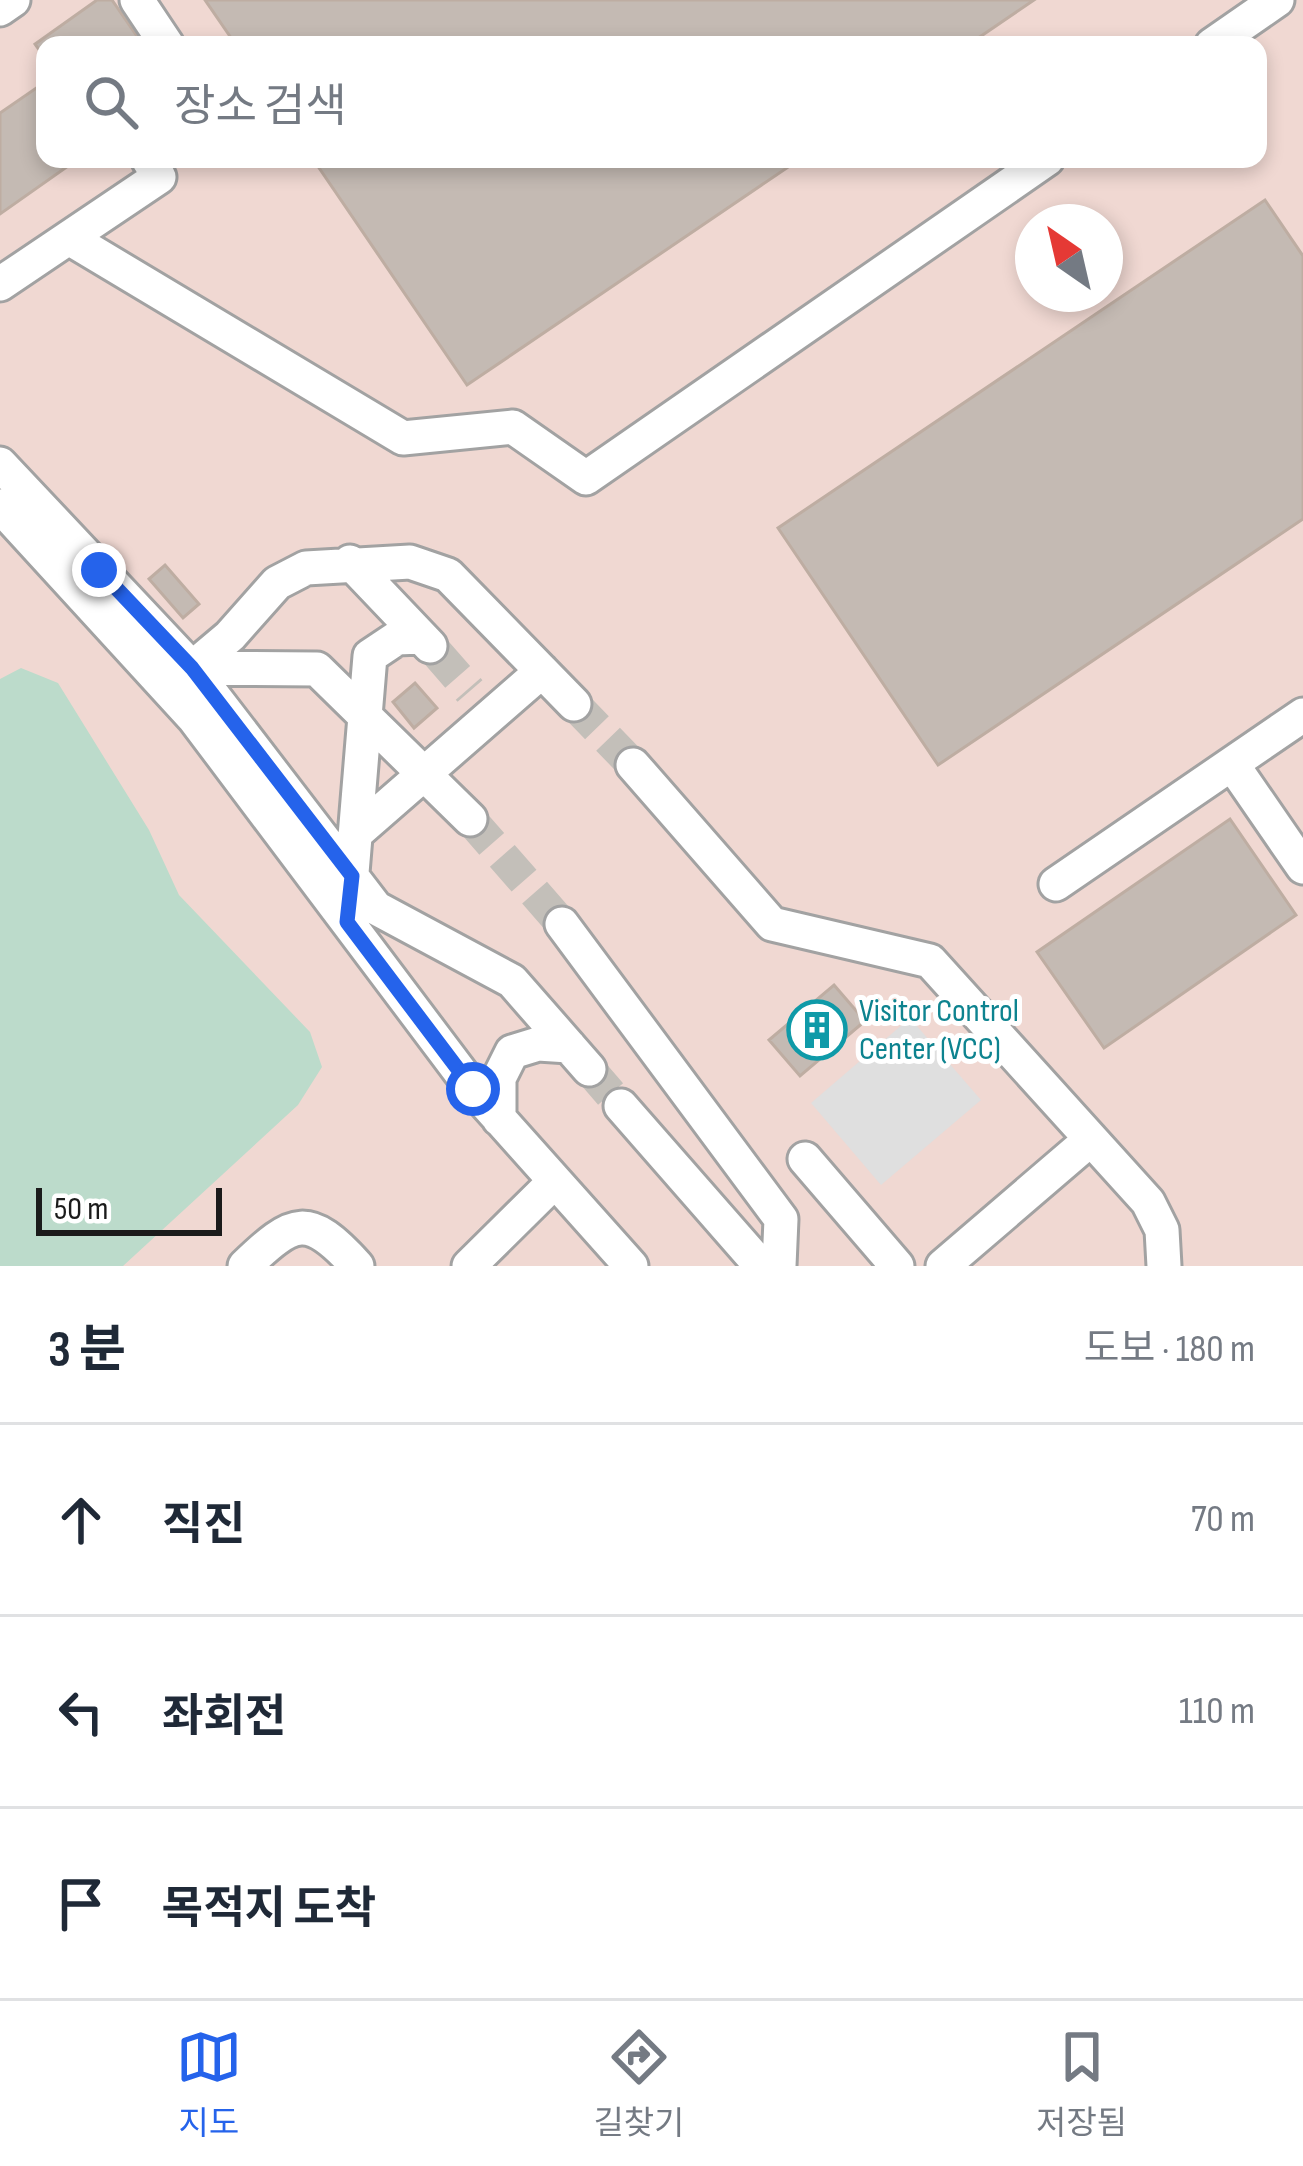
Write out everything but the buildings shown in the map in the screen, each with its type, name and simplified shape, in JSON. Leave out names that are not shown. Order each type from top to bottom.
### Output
[{"type":"street","points":[[0,9],[13,0]]},
{"type":"street","points":[[137,0],[161,36]]},
{"type":"street","points":[[1225,36],[1277,0]]},
{"type":"street","points":[[0,284],[159,178],[153,168]]},
{"type":"street","points":[[69,238],[403,438],[512,428],[586,478],[1034,168]]},
{"type":"street","points":[[0,464],[192,668],[376,908],[512,981],[579,1058],[538,1044],[512,1052],[500,1078],[499,1119]]},
{"type":"street","points":[[0,506],[194,718],[499,1119],[631,1266]]},
{"type":"street","points":[[347,922],[370,656],[398,638],[428,644],[350,562]]},
{"type":"street","points":[[192,668],[230,636],[277,583],[305,568],[410,562],[448,575],[574,704]]},
{"type":"street","points":[[192,668],[317,669],[470,819]]},
{"type":"street","points":[[355,834],[423,772],[479,703],[542,671]]},
{"type":"street","points":[[1056,884],[1303,715]]},
{"type":"street","points":[[1232,764],[1303,867]]},
{"type":"street","points":[[633,765],[772,924],[930,962],[1153,1210],[1165,1242],[1164,1266]]},
{"type":"street","points":[[562,924],[781,1219],[779,1266]]},
{"type":"street","points":[[621,1106],[761,1266]]},
{"type":"street","points":[[943,1266],[1091,1139]]},
{"type":"street","points":[[805,1159],[897,1266]]},
{"type":"street","points":[[469,1266],[554,1182]]},
{"type":"street","points":[[244,1266],[285,1228],[308,1226],[334,1241],[358,1266]]},
{"type":"shaded area","points":[[0,0],[1303,0],[1303,1266],[0,1266]]},
{"type":"shaded area","points":[[910,1018],[981,1100],[881,1185],[811,1103]]},
{"type":"green space","points":[[21,668],[58,683],[149,830],[179,895],[310,1032],[322,1067],[298,1105],[123,1266],[0,1266],[0,679]]},
{"type":"tunnel","points":[[436,652],[470,691]]},
{"type":"tunnel","points":[[574,704],[633,765]]},
{"type":"tunnel","points":[[470,819],[562,924]]},
{"type":"tunnel","points":[[589,1069],[621,1106]]},
{"type":"place","name":"Visitor Control Center (VCC)","points":[[817,1030]]},
{"type":"route","points":[[99,570],[192,668],[352,876],[347,922],[473,1089]]}]
